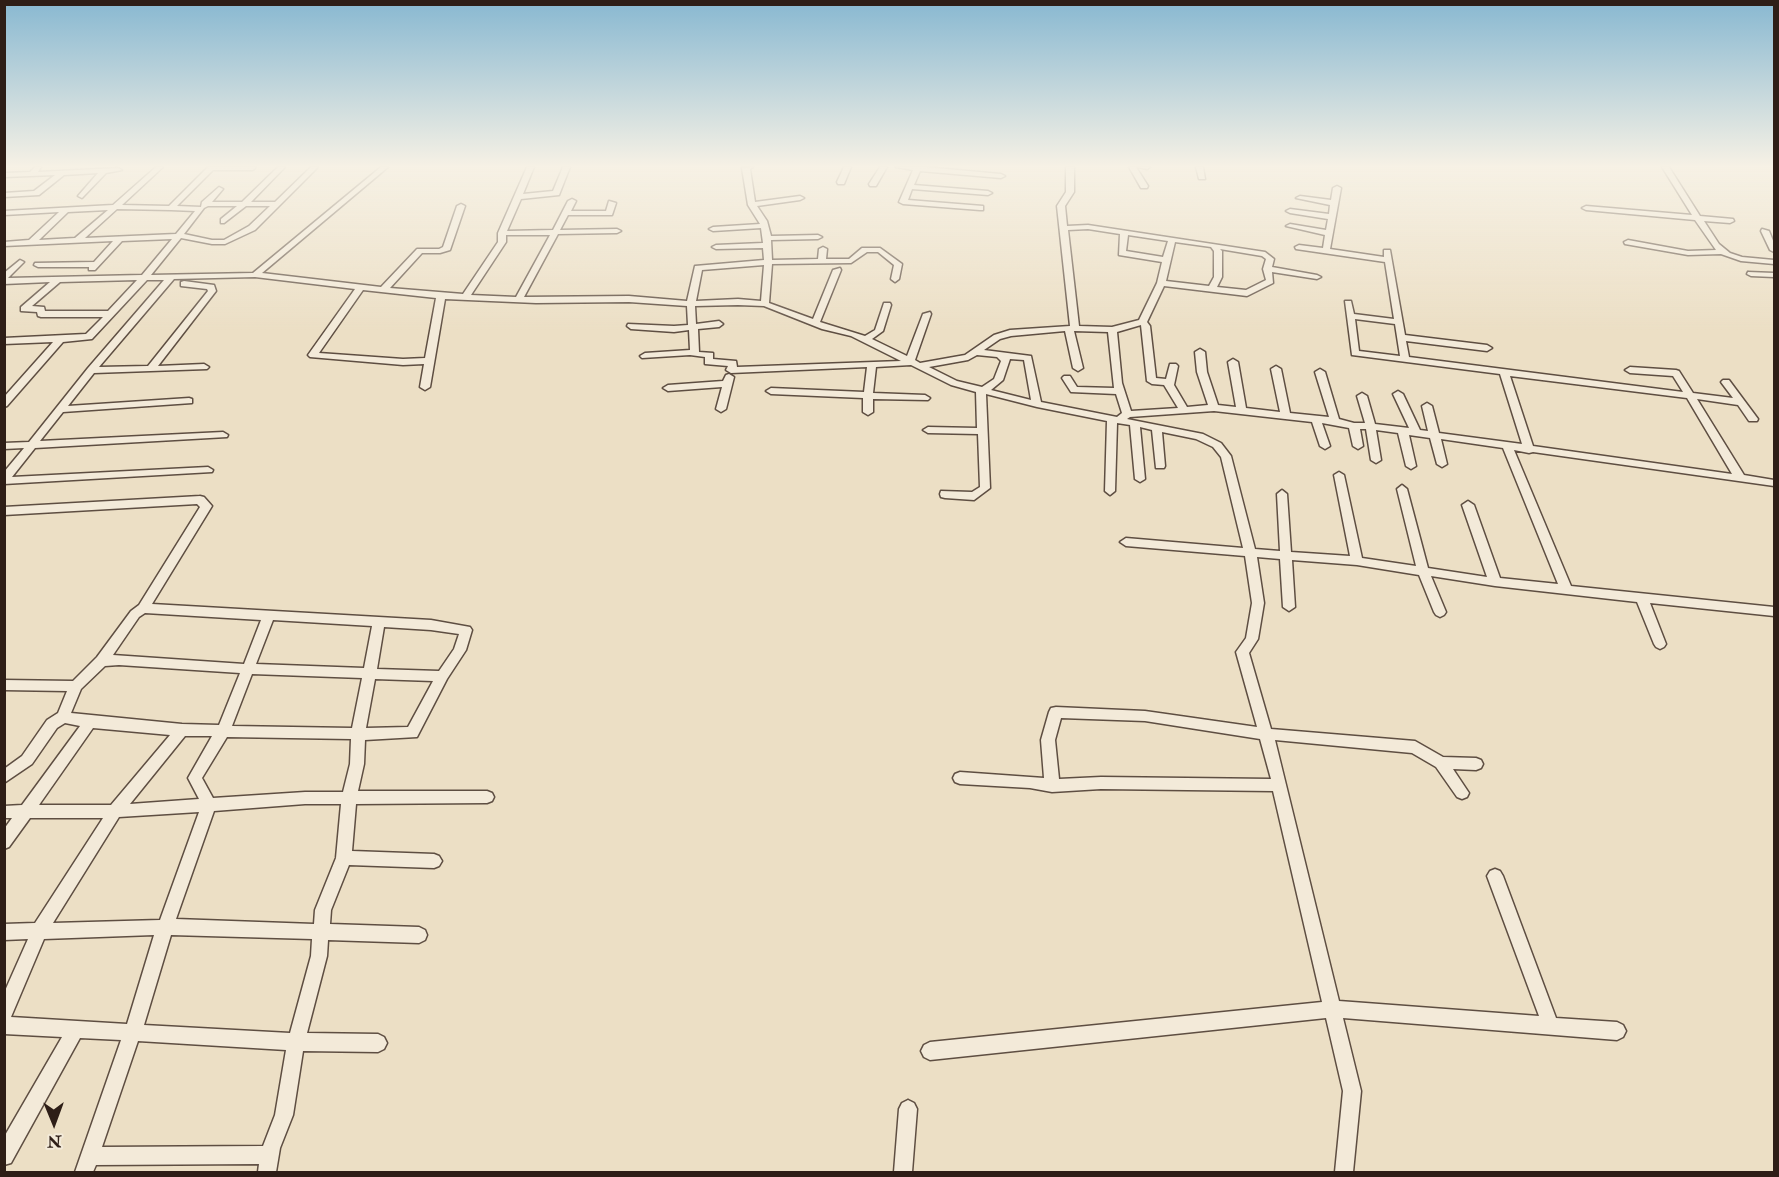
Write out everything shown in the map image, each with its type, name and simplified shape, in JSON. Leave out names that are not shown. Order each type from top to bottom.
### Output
[{"type":"street","points":[[30,243],[53,222]]},
{"type":"street","points":[[78,240],[99,222]]},
{"type":"street","points":[[4,340],[89,337],[145,277],[191,222]]},
{"type":"street","points":[[4,244],[181,236],[213,243],[225,242],[252,228],[258,222]]},
{"type":"street","points":[[255,275],[319,222]]},
{"type":"street","points":[[383,290],[420,251],[440,251],[447,248],[456,222]]},
{"type":"street","points":[[466,296],[502,242],[502,233],[507,222]]},
{"type":"street","points":[[519,299],[562,222]]},
{"type":"street","points":[[762,222],[767,242],[768,262],[765,304]]},
{"type":"street","points":[[1064,222],[1072,329],[1078,368]]},
{"type":"street","points":[[1326,251],[1331,222]]},
{"type":"street","points":[[1701,222],[1716,246],[1723,252],[1741,259],[1774,262]]},
{"type":"street","points":[[713,229],[764,226]]},
{"type":"street","points":[[1290,226],[1329,233]]},
{"type":"street","points":[[1065,228],[1088,227],[1214,245],[1265,254],[1270,259],[1267,269],[1270,280],[1246,292],[1161,284]]},
{"type":"street","points":[[502,233],[617,231]]},
{"type":"street","points":[[1765,231],[1774,250]]},
{"type":"street","points":[[1124,233],[1122,253],[1167,260]]},
{"type":"street","points":[[716,247],[818,237]]},
{"type":"street","points":[[80,279],[120,239]]},
{"type":"street","points":[[1143,322],[1161,284],[1172,239]]},
{"type":"street","points":[[1628,242],[1688,253],[1723,252]]},
{"type":"street","points":[[1211,290],[1218,278],[1218,252],[1214,245]]},
{"type":"street","points":[[1299,247],[1388,256],[1405,360]]},
{"type":"street","points":[[822,249],[822,261]]},
{"type":"street","points":[[694,352],[695,334],[691,304],[698,268],[768,262],[851,261],[865,250],[880,250],[898,264],[895,279]]},
{"type":"street","points":[[5,281],[20,262]]},
{"type":"street","points":[[38,265],[96,264]]},
{"type":"street","points":[[1267,269],[1317,277]]},
{"type":"street","points":[[816,322],[837,270]]},
{"type":"street","points":[[1751,274],[1774,275]]},
{"type":"street","points":[[5,281],[145,277],[208,281],[255,275],[441,296],[519,299],[649,299],[691,304],[765,304],[865,340],[954,383],[1037,404],[1120,417],[1135,423],[1199,436],[1217,445],[1226,456],[1250,552],[1258,603],[1252,639],[1242,652],[1279,785],[1352,1091],[1344,1173]]},
{"type":"street","points":[[59,279],[24,309],[41,309],[41,314],[111,314]]},
{"type":"street","points":[[4,481],[91,370],[169,280]]},
{"type":"street","points":[[151,369],[212,291],[208,281]]},
{"type":"street","points":[[361,286],[313,355],[404,362],[429,361]]},
{"type":"street","points":[[424,387],[441,296]]},
{"type":"street","points":[[1348,303],[1355,353],[1740,402]]},
{"type":"street","points":[[865,340],[879,331],[887,305]]},
{"type":"street","points":[[913,364],[927,314]]},
{"type":"street","points":[[1350,316],[1397,322]]},
{"type":"street","points":[[731,370],[872,363],[913,364],[968,357],[997,337],[1010,333],[1072,329],[1112,330],[1143,322]]},
{"type":"street","points":[[1143,322],[1146,326],[1152,381],[1170,382]]},
{"type":"street","points":[[631,326],[674,329],[693,325],[719,324]]},
{"type":"street","points":[[1110,491],[1120,417],[1120,391],[1112,330]]},
{"type":"street","points":[[1400,337],[1487,348]]},
{"type":"street","points":[[4,404],[60,339]]},
{"type":"street","points":[[645,356],[694,352],[694,354],[710,355],[708,362],[733,363],[721,409]]},
{"type":"street","points":[[976,352],[1028,358],[1037,404]]},
{"type":"street","points":[[1200,352],[1202,372],[1214,408]]},
{"type":"street","points":[[982,391],[998,380],[1006,360],[1001,356]]},
{"type":"street","points":[[1233,362],[1242,412]]},
{"type":"street","points":[[868,412],[872,363]]},
{"type":"street","points":[[1173,366],[1169,385],[1184,411]]},
{"type":"street","points":[[91,370],[204,367]]},
{"type":"street","points":[[1276,369],[1286,416]]},
{"type":"street","points":[[1589,370],[1599,384]]},
{"type":"street","points":[[1630,370],[1676,373],[1741,479]]},
{"type":"street","points":[[1320,372],[1335,421]]},
{"type":"street","points":[[1504,373],[1529,450]]},
{"type":"street","points":[[1067,378],[1074,390],[1120,391]]},
{"type":"street","points":[[1726,382],[1753,419]]},
{"type":"street","points":[[668,388],[727,384]]},
{"type":"street","points":[[771,391],[924,398]]},
{"type":"street","points":[[945,494],[974,496],[985,488],[982,391]]},
{"type":"street","points":[[1398,394],[1416,433]]},
{"type":"street","points":[[1362,396],[1376,460]]},
{"type":"street","points":[[61,409],[189,401]]},
{"type":"street","points":[[1427,406],[1442,464]]},
{"type":"street","points":[[1120,417],[1214,408],[1335,421],[1354,426],[1370,426],[1774,483]]},
{"type":"street","points":[[1316,419],[1325,446]]},
{"type":"street","points":[[1135,423],[1140,479]]},
{"type":"street","points":[[1354,426],[1358,446]]},
{"type":"street","points":[[1157,427],[1160,466]]},
{"type":"street","points":[[928,430],[982,431]]},
{"type":"street","points":[[1403,431],[1411,466]]},
{"type":"street","points":[[4,446],[223,435]]},
{"type":"street","points":[[1508,447],[1566,589]]},
{"type":"street","points":[[4,481],[208,470]]},
{"type":"street","points":[[1339,475],[1357,561]]},
{"type":"street","points":[[1402,489],[1423,572],[1440,612]]},
{"type":"street","points":[[1282,494],[1289,607]]},
{"type":"street","points":[[4,511],[201,500],[206,506],[143,608],[135,614],[102,661],[76,686],[63,717],[52,724],[27,760],[4,777]]},
{"type":"street","points":[[1468,505],[1495,582]]},
{"type":"street","points":[[1126,542],[1357,561],[1495,582],[1774,612]]},
{"type":"street","points":[[1641,597],[1660,644]]},
{"type":"street","points":[[63,717],[90,722],[182,730],[412,733],[442,676],[459,650],[466,630],[431,625],[143,608]]},
{"type":"street","points":[[269,616],[224,729],[195,778],[209,804],[165,927],[132,1032],[86,1164],[268,1164],[284,1115],[297,1042],[319,956],[323,910],[344,858],[349,798],[357,764],[358,734],[379,622]]},
{"type":"street","points":[[102,661],[442,676]]},
{"type":"street","points":[[4,685],[76,686]]},
{"type":"street","points":[[1052,786],[1048,740],[1056,712],[1145,716],[1265,734],[1415,747],[1441,763],[1462,793]]},
{"type":"street","points":[[4,842],[90,722]]},
{"type":"street","points":[[4,1014],[39,931],[115,811],[182,730]]},
{"type":"street","points":[[1441,763],[1476,764]]},
{"type":"street","points":[[960,778],[1030,782],[1052,786],[1101,783],[1279,785]]},
{"type":"street","points":[[4,812],[115,811],[349,798],[487,797]]},
{"type":"street","points":[[344,858],[434,861]]},
{"type":"street","points":[[1495,876],[1551,1026]]},
{"type":"street","points":[[4,932],[165,927],[419,935]]},
{"type":"street","points":[[930,1051],[1332,1009],[1617,1031]]},
{"type":"street","points":[[4,1025],[297,1042],[378,1043]]},
{"type":"street","points":[[4,1156],[76,1029]]},
{"type":"street","points":[[903,1173],[909,1109]]}]
